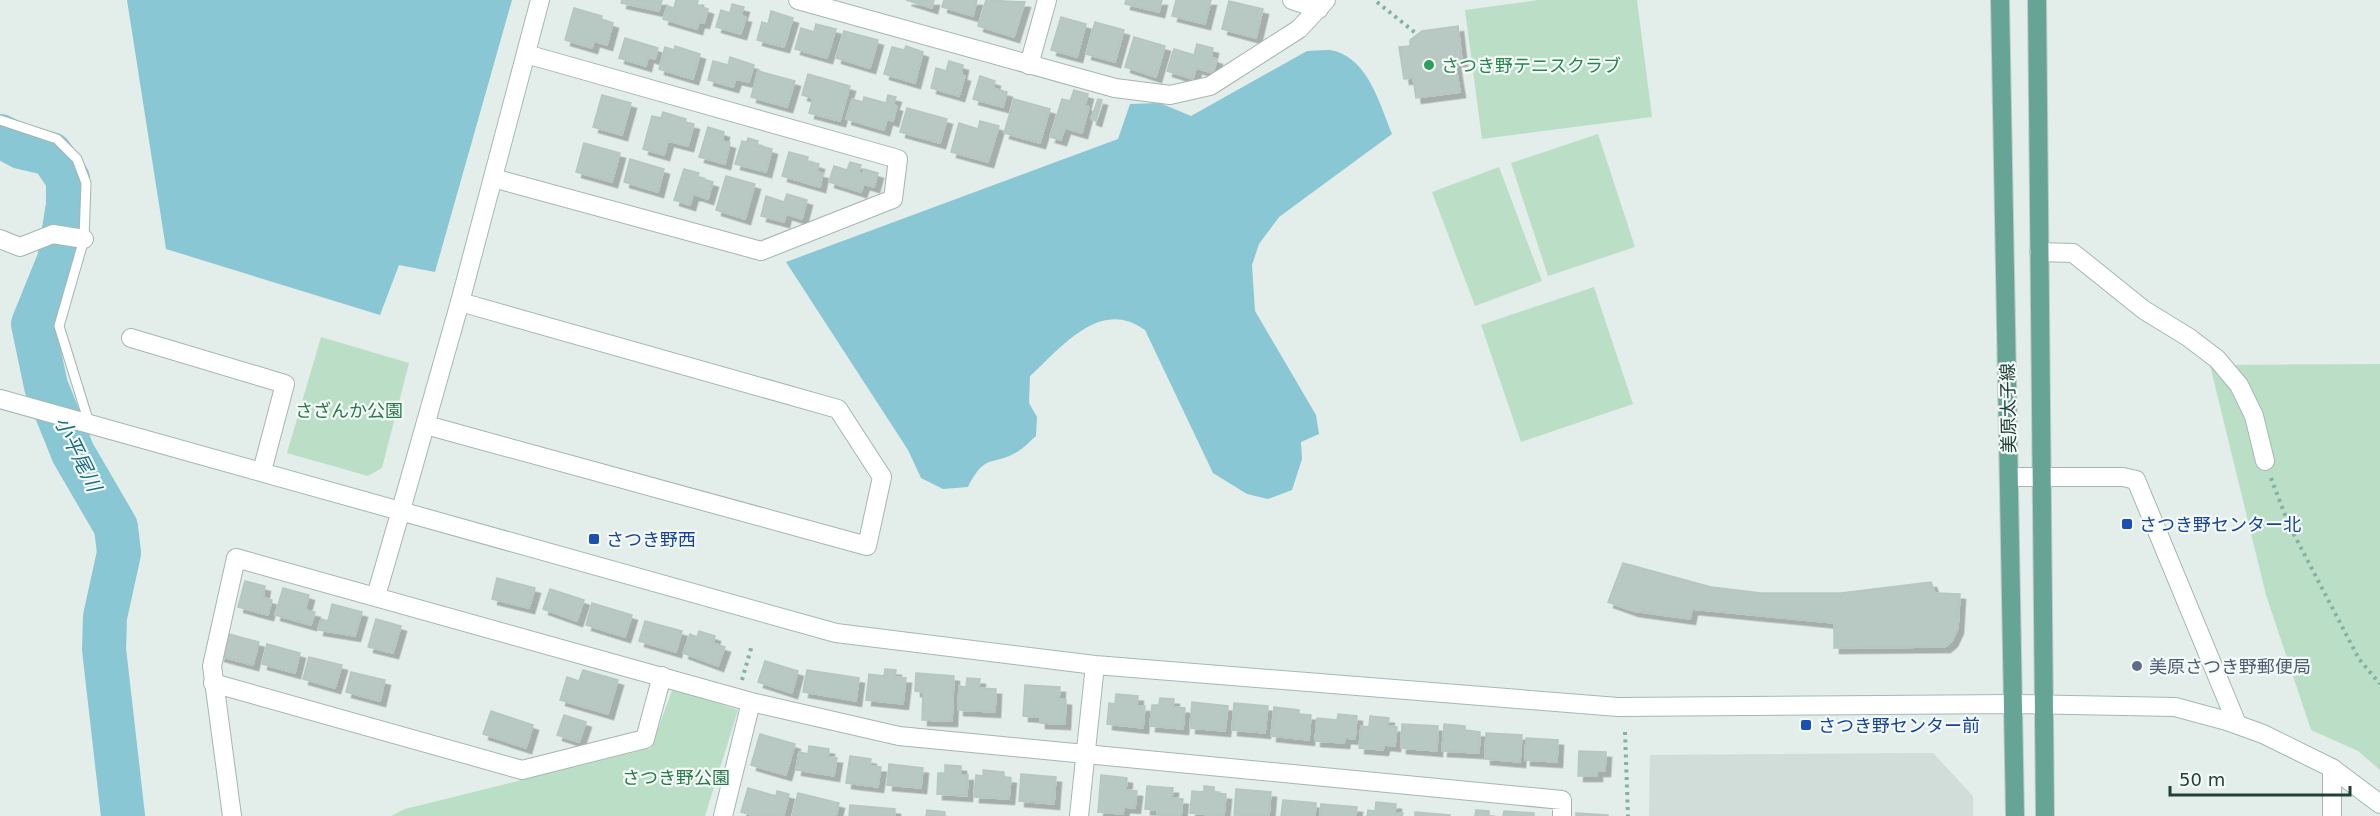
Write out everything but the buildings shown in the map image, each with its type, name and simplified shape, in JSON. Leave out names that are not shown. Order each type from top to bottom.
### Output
[{"type":"main road","name":"美原太子線","points":[[2000,0],[2015,816]]},
{"type":"main road","name":"美原太子線","points":[[2037,0],[2045,816]]},
{"type":"street","points":[[376,596],[460,302],[540,0]]},
{"type":"street","points":[[798,0],[1114,88],[1170,95],[1210,86],[1299,29],[1323,4]]},
{"type":"street","points":[[1029,65],[1047,0]]},
{"type":"street","points":[[1292,0],[1323,4]]},
{"type":"street","points":[[493,178],[761,251],[893,199],[898,159],[526,54]]},
{"type":"street","points":[[0,239],[20,247],[53,234],[84,239]]},
{"type":"street","points":[[2039,252],[2073,253],[2144,310],[2188,337],[2217,359],[2238,385],[2254,416],[2265,461]]},
{"type":"street","points":[[426,425],[867,546],[882,477],[838,409],[460,302]]},
{"type":"street","points":[[131,338],[285,384],[262,471]]},
{"type":"street","points":[[0,399],[836,633],[1095,665],[1617,707],[2014,704],[2175,707],[2237,724],[2332,768],[2380,804]]},
{"type":"street","points":[[2010,477],[2123,477],[2136,480],[2237,724]]},
{"type":"street","points":[[232,816],[212,666],[236,558],[744,700],[899,736],[1087,756],[1562,800],[1562,816]]},
{"type":"street","points":[[1079,816],[1095,665]]},
{"type":"street","points":[[213,683],[522,770],[645,739],[662,676]]},
{"type":"street","points":[[723,816],[744,700]]},
{"type":"street","points":[[2332,768],[2332,816]]},
{"type":"lane","points":[[0,120],[57,139],[77,159],[86,183],[84,239],[59,326],[81,421]]},
{"type":"path","points":[[1377,2],[1418,35]]},
{"type":"path","points":[[2265,461],[2288,523],[2360,658],[2380,684]]},
{"type":"path","points":[[744,700],[752,645]]},
{"type":"path","points":[[1625,732],[1628,816]]},
{"type":"shaded area","points":[[1933,753],[1973,796],[1973,816],[1649,816],[1650,755]]},
{"type":"green space","points":[[1538,0],[1637,0],[1652,117],[1482,139],[1465,10]]},
{"type":"green space","points":[[1598,134],[1635,247],[1548,276],[1511,163]]},
{"type":"green space","points":[[1499,167],[1542,281],[1475,306],[1432,192]]},
{"type":"green space","points":[[1594,287],[1633,404],[1521,442],[1481,325]]},
{"type":"green space","name":"さざんか公園","points":[[321,337],[409,363],[382,468],[368,476],[287,453]]},
{"type":"green space","points":[[2380,364],[2380,770],[2358,751],[2311,730],[2266,595],[2210,365]]},
{"type":"green space","name":"さつき野公園","points":[[673,688],[738,710],[705,816],[391,816],[405,809],[651,748]]},
{"type":"water","points":[[127,0],[512,0],[435,272],[399,265],[380,315],[166,249]]},
{"type":"water","points":[[1307,51],[1335,51],[1347,56],[1357,64],[1372,85],[1392,134],[1279,217],[1259,244],[1252,265],[1255,311],[1316,415],[1319,434],[1301,442],[1302,459],[1292,490],[1268,499],[1247,494],[1213,473],[1145,330],[1128,321],[1113,319],[1097,322],[1083,330],[1030,376],[1029,403],[1037,417],[1036,436],[1022,449],[985,464],[968,487],[943,489],[921,478],[908,450],[786,262],[1118,139],[1130,104],[1160,103],[1191,116]]},
{"type":"waterway","name":"小平尾川","points":[[0,136],[21,147],[51,154],[68,179],[68,205],[59,260],[33,324],[46,386],[73,453],[116,527],[119,553],[105,617],[104,649],[123,816]]},
{"type":"place","name":"さつき野テニスクラブ","points":[[1429,65]]},
{"type":"place","name":"さつき野センター北","points":[[2127,524]]},
{"type":"place","name":"さつき野西","points":[[594,539]]},
{"type":"place","name":"美原さつき野郵便局","points":[[2137,666]]},
{"type":"place","name":"さつき野センター前","points":[[1806,725]]}]
